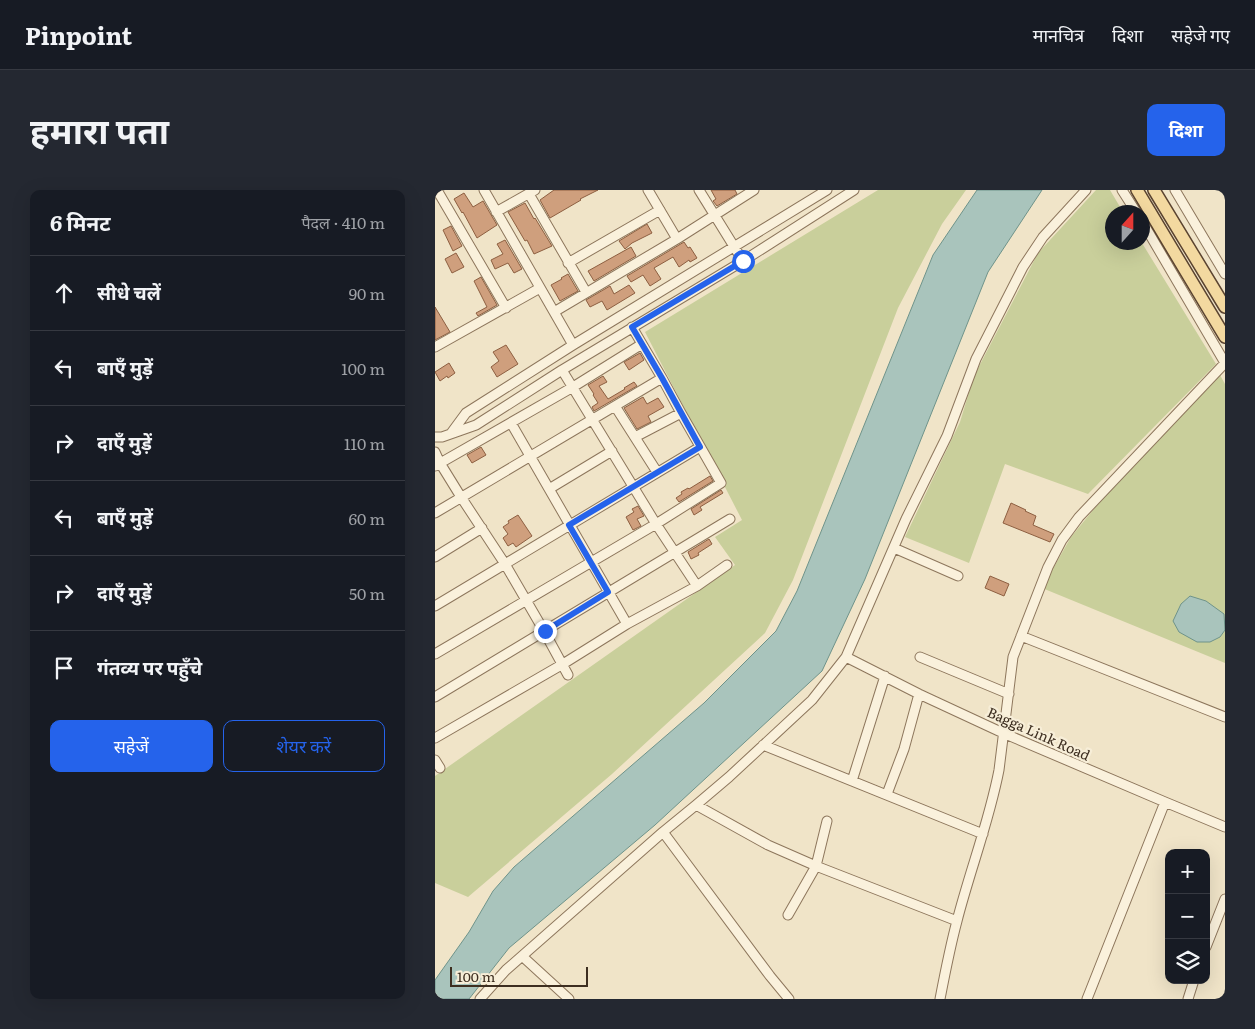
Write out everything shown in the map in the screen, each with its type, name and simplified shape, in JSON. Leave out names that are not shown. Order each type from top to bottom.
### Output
[{"type":"main road","points":[[1137,190],[1225,337]]},
{"type":"main road","points":[[1153,190],[1225,307]]},
{"type":"street","points":[[437,190],[506,308]]},
{"type":"street","points":[[483,190],[573,344]]},
{"type":"street","points":[[648,190],[677,239]]},
{"type":"street","points":[[699,190],[743,261]]},
{"type":"street","points":[[554,312],[714,216],[742,193],[755,190]]},
{"type":"street","points":[[452,432],[467,413],[573,344],[827,190]]},
{"type":"street","points":[[435,437],[442,437],[476,425],[632,327],[743,261],[854,190]]},
{"type":"street","points":[[480,999],[506,970],[696,805],[812,700],[846,657],[906,519],[947,436],[976,359],[1023,267],[1043,237],[1086,190]]},
{"type":"street","points":[[1122,190],[1132,205]]},
{"type":"street","points":[[1175,190],[1225,274]]},
{"type":"street","points":[[496,212],[532,192],[568,263],[586,292]]},
{"type":"street","points":[[568,263],[660,210]]},
{"type":"street","points":[[940,999],[957,921],[983,834],[999,770],[1013,657],[1048,567],[1062,540],[1079,517],[1225,363],[1150,235]]},
{"type":"street","points":[[435,347],[540,288]]},
{"type":"street","points":[[435,654],[656,524],[721,483],[632,327]]},
{"type":"street","points":[[438,465],[573,387],[642,344]]},
{"type":"street","points":[[562,370],[656,524],[697,586]]},
{"type":"street","points":[[435,513],[662,378]]},
{"type":"street","points":[[615,406],[657,472]]},
{"type":"street","points":[[635,437],[681,413]]},
{"type":"street","points":[[511,422],[627,624]]},
{"type":"street","points":[[435,606],[700,447]]},
{"type":"street","points":[[549,488],[612,451]]},
{"type":"street","points":[[435,452],[438,465],[505,564],[545,631],[568,675]]},
{"type":"street","points":[[435,697],[730,519]]},
{"type":"street","points":[[435,557],[482,528]]},
{"type":"street","points":[[894,548],[958,576]]},
{"type":"street","points":[[435,738],[563,664],[627,624],[697,586],[727,565]]},
{"type":"street","points":[[1021,636],[1225,717]]},
{"type":"street","name":"Bagga Link Road","points":[[846,657],[1003,733],[1225,827]]},
{"type":"street","points":[[920,657],[1009,694]]},
{"type":"street","points":[[852,781],[885,676]]},
{"type":"street","points":[[887,794],[904,749],[919,694]]},
{"type":"street","points":[[763,745],[983,834]]},
{"type":"street","points":[[435,760],[440,768]]},
{"type":"street","points":[[1087,999],[1165,802]]},
{"type":"street","points":[[696,805],[768,845],[816,866],[957,921]]},
{"type":"street","points":[[788,915],[816,866],[827,821]]},
{"type":"street","points":[[663,832],[769,976],[789,999]]},
{"type":"street","points":[[1209,939],[1225,899]]},
{"type":"street","points":[[522,956],[569,999]]},
{"type":"street","points":[[1187,999],[1193,984]]},
{"type":"green space","points":[[878,190],[966,190],[942,224],[898,308],[793,580],[765,633],[612,774],[468,897],[435,883],[435,776],[735,565],[715,537],[742,520],[645,332]]},
{"type":"green space","points":[[1096,190],[1110,190],[1119,205],[1105,205],[1105,250],[1146,250],[1216,364],[1088,494],[1005,464],[969,563],[905,537],[960,422],[974,376],[1038,253]]},
{"type":"green space","points":[[1220,375],[1225,384],[1225,663],[1042,588],[1071,537],[1107,493]]},
{"type":"water","points":[[977,190],[1042,190],[988,272],[865,579],[822,671],[655,825],[509,948],[469,999],[435,999],[435,980],[469,932],[493,891],[514,867],[704,703],[776,631],[797,591],[933,255]]},
{"type":"water","points":[[1190,596],[1206,601],[1224,614],[1225,630],[1220,637],[1210,642],[1197,642],[1179,632],[1173,621],[1181,604]]},
{"type":"building","points":[[554,190],[598,190],[550,218],[540,200]]},
{"type":"building","points":[[711,190],[735,190],[737,194],[717,206],[713,201],[716,199]]},
{"type":"building","points":[[464,193],[473,207],[483,201],[497,225],[477,238],[454,199]]},
{"type":"building","points":[[525,203],[552,246],[534,254],[508,212]]},
{"type":"building","points":[[647,224],[652,233],[632,243],[625,249],[619,241]]},
{"type":"building","points":[[451,226],[462,246],[453,251],[443,230]]},
{"type":"building","points":[[505,240],[522,269],[514,273],[508,263],[495,269],[491,260],[503,254],[497,244]]},
{"type":"building","points":[[684,242],[688,248],[690,247],[697,258],[690,262],[689,260],[679,267],[673,257],[654,268],[661,279],[650,286],[643,275],[631,282],[627,276]]},
{"type":"building","points":[[631,247],[636,256],[594,281],[588,271]]},
{"type":"building","points":[[456,253],[464,267],[452,273],[445,259]]},
{"type":"building","points":[[568,274],[578,291],[560,301],[551,285]]},
{"type":"building","points":[[481,277],[497,305],[478,316],[476,313],[487,307],[474,281]]},
{"type":"building","points":[[629,285],[635,293],[607,310],[602,301],[590,307],[586,300],[610,286],[614,294]]},
{"type":"building","points":[[435,307],[450,332],[435,340]]},
{"type":"building","points":[[506,345],[518,364],[497,377],[491,367],[499,361],[493,352]]},
{"type":"building","points":[[640,353],[644,360],[629,370],[624,362]]},
{"type":"building","points":[[449,363],[455,373],[440,381],[435,372]]},
{"type":"building","points":[[603,376],[607,382],[599,386],[608,399],[634,382],[637,386],[594,411],[592,407],[598,403],[588,385]]},
{"type":"building","points":[[643,397],[647,404],[658,398],[664,407],[648,416],[651,422],[637,429],[624,408]]},
{"type":"building","points":[[481,447],[486,455],[472,463],[467,455]]},
{"type":"building","points":[[710,476],[713,481],[679,502],[676,498],[682,494],[681,492]]},
{"type":"building","points":[[721,490],[723,493],[700,507],[702,510],[694,515],[691,509]]},
{"type":"building","points":[[1011,503],[1036,516],[1033,525],[1054,534],[1050,542],[1003,523]]},
{"type":"building","points":[[638,506],[644,516],[637,519],[641,526],[633,530],[626,517],[634,512],[632,509]]},
{"type":"building","points":[[518,515],[532,536],[516,547],[513,543],[508,546],[503,538],[508,534],[503,527],[509,523],[508,521]]},
{"type":"building","points":[[709,539],[712,544],[691,559],[688,552]]},
{"type":"building","points":[[990,576],[1009,584],[1004,596],[985,588]]},
{"type":"route","points":[[545,631],[608,592],[569,525],[700,447],[632,327],[743,261]]}]
